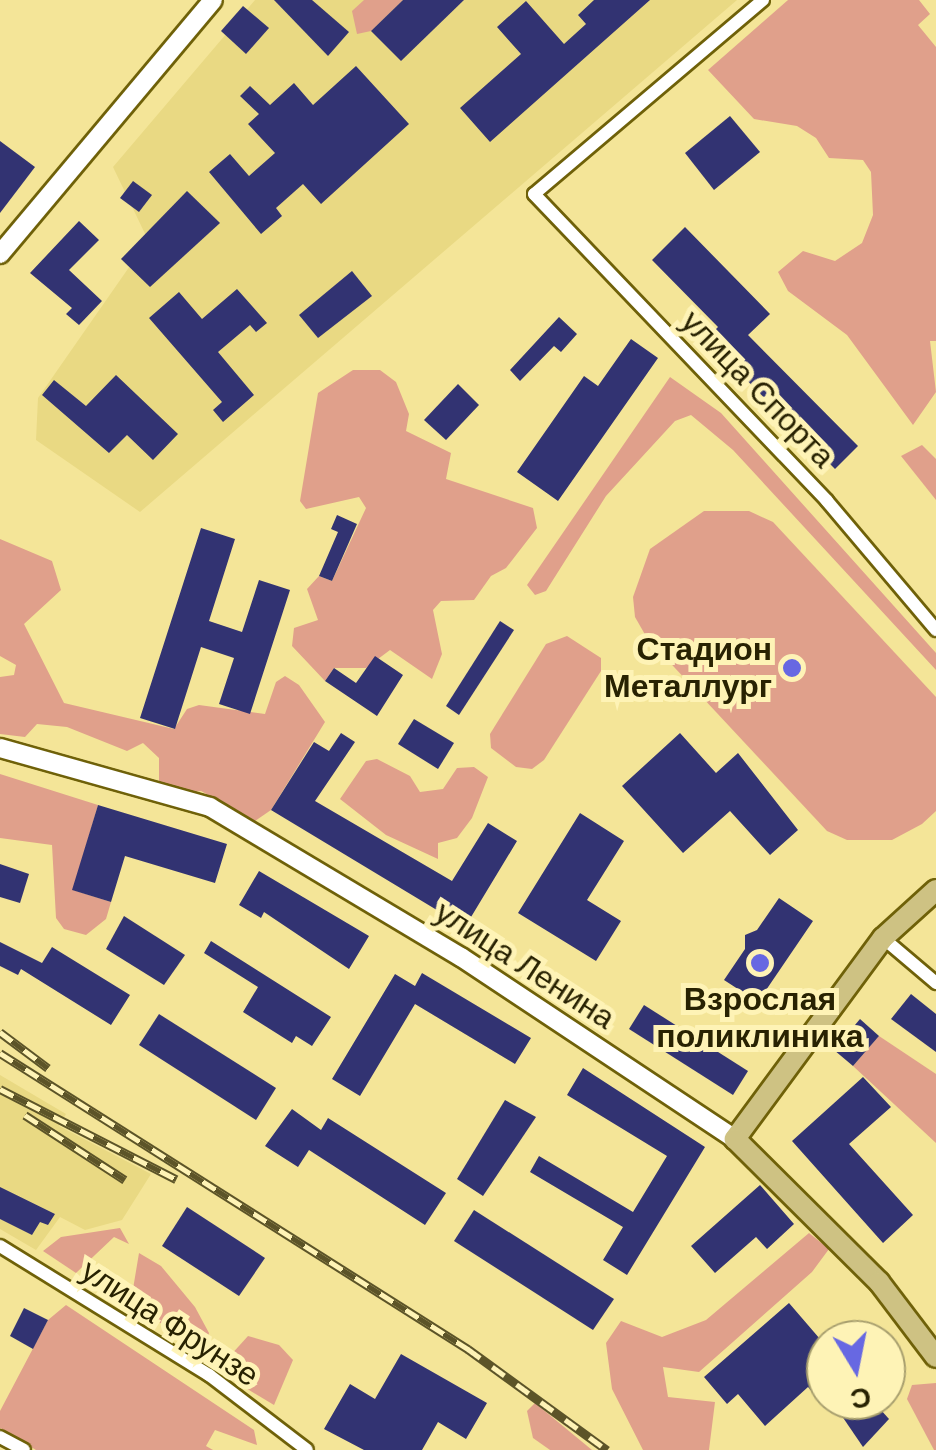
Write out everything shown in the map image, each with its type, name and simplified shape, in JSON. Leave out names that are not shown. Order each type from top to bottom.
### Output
[{"type":"main road","points":[[0,254],[212,0]]},
{"type":"main road","name":"улица Ленина","points":[[0,748],[210,808],[461,957],[736,1138],[879,1282],[936,1358]]},
{"type":"main road","points":[[736,1138],[883,938],[936,890]]},
{"type":"street","name":"улица Спорта","points":[[763,0],[534,194],[827,501],[936,630]]},
{"type":"street","points":[[883,938],[936,983]]},
{"type":"street","name":"улица Фрунзе","points":[[0,1246],[210,1375],[307,1450]]},
{"type":"street","points":[[0,1437],[24,1450]]},
{"type":"shaded area","points":[[255,0],[737,0],[140,512],[36,440],[38,398],[148,240],[113,167]]},
{"type":"shaded area","points":[[364,0],[403,0],[371,31],[357,34],[352,11]]},
{"type":"shaded area","points":[[788,0],[919,0],[930,14],[918,25],[936,47],[936,341],[930,341],[936,392],[913,425],[847,335],[788,291],[778,272],[803,251],[835,261],[862,243],[873,215],[871,172],[863,160],[829,158],[816,138],[797,126],[754,119],[708,70]]},
{"type":"shaded area","points":[[353,370],[380,370],[396,382],[409,414],[406,431],[451,453],[446,479],[533,508],[537,528],[506,568],[491,576],[474,600],[441,601],[433,610],[442,654],[432,679],[390,650],[366,668],[334,668],[325,681],[292,646],[294,628],[318,620],[307,589],[319,576],[332,581],[366,508],[359,497],[306,509],[300,501],[318,393]]},
{"type":"shaded area","points":[[670,377],[721,413],[936,653],[936,670],[733,450],[691,415],[675,421],[606,496],[546,591],[535,595],[527,585]]},
{"type":"shaded area","points":[[922,445],[936,459],[936,500],[901,456]]},
{"type":"shaded area","name":"Стадион Металлург","points":[[704,511],[749,511],[773,522],[936,697],[936,811],[922,824],[892,840],[847,840],[827,831],[647,638],[635,617],[633,597],[650,549]]},
{"type":"shaded area","points":[[0,539],[52,561],[61,590],[24,624],[64,703],[174,729],[187,709],[199,705],[265,714],[276,682],[285,676],[299,685],[325,722],[271,810],[255,821],[201,791],[179,794],[159,781],[159,758],[143,743],[127,751],[67,727],[37,724],[25,737],[0,734],[0,677],[14,675],[16,665],[0,656]]},
{"type":"shaded area","points":[[567,636],[601,658],[601,671],[544,760],[532,769],[516,767],[491,748],[490,734],[546,644]]},
{"type":"shaded area","points":[[377,759],[410,776],[420,792],[443,789],[457,768],[474,767],[488,777],[472,818],[457,838],[438,843],[438,859],[386,835],[340,799],[366,761]]},
{"type":"shaded area","points":[[0,774],[98,805],[73,890],[111,902],[106,919],[86,935],[64,929],[56,918],[52,845],[0,838]]},
{"type":"shaded area","points":[[879,1036],[936,1074],[936,1143],[853,1066]]},
{"type":"shaded area","points":[[0,1075],[66,1114],[59,1126],[151,1174],[122,1220],[85,1230],[60,1217],[36,1250],[0,1229]]},
{"type":"shaded area","points":[[120,1228],[129,1244],[114,1237],[76,1273],[43,1251],[61,1237]]},
{"type":"shaded area","points":[[809,1233],[829,1249],[812,1272],[699,1372],[663,1367],[668,1397],[715,1402],[709,1450],[643,1450],[612,1389],[606,1343],[621,1321],[662,1337],[706,1320]]},
{"type":"shaded area","points":[[139,1253],[161,1266],[195,1307],[209,1333],[205,1347],[108,1295],[133,1289]]},
{"type":"shaded area","points":[[66,1305],[254,1430],[257,1445],[215,1430],[206,1446],[213,1450],[36,1450],[0,1428],[0,1411],[48,1320]]},
{"type":"shaded area","points":[[248,1336],[279,1345],[293,1360],[274,1405],[234,1381],[229,1357]]},
{"type":"shaded area","points":[[936,1383],[934,1450],[907,1399],[912,1385]]},
{"type":"shaded area","points":[[535,1403],[592,1450],[550,1450],[533,1438],[527,1411]]},
{"type":"building","points":[[274,0],[312,0],[349,32],[328,56]]},
{"type":"building","points":[[403,0],[464,0],[401,61],[371,31]]},
{"type":"building","points":[[594,0],[650,0],[490,142],[460,108],[521,54],[497,27],[526,1],[564,44],[586,24],[578,15]]},
{"type":"building","points":[[243,6],[269,28],[246,54],[221,31]]},
{"type":"building","points":[[356,66],[409,124],[321,204],[303,184],[276,208],[282,216],[261,234],[209,172],[230,154],[249,176],[275,153],[248,124],[259,114],[240,96],[250,86],[270,105],[294,83],[313,105]]},
{"type":"building","points":[[730,116],[760,152],[714,190],[685,153]]},
{"type":"building","points":[[0,141],[35,167],[0,213]]},
{"type":"building","points":[[133,181],[152,195],[139,212],[120,198]]},
{"type":"building","points":[[187,191],[220,223],[150,287],[121,259]]},
{"type":"building","points":[[79,221],[99,240],[69,270],[102,301],[79,325],[66,314],[72,308],[30,273]]},
{"type":"building","points":[[685,227],[770,314],[748,335],[858,446],[835,469],[706,339],[718,327],[652,260]]},
{"type":"building","points":[[352,271],[372,296],[318,338],[299,315]]},
{"type":"building","points":[[237,289],[267,323],[256,332],[250,325],[218,352],[254,395],[223,422],[213,410],[222,402],[149,318],[179,292],[202,319]]},
{"type":"building","points":[[559,317],[577,334],[561,352],[554,346],[520,381],[510,370]]},
{"type":"building","points":[[631,339],[658,358],[558,501],[517,472],[584,376],[598,386]]},
{"type":"building","points":[[116,375],[178,434],[153,460],[127,435],[109,453],[42,395],[54,380],[86,406]]},
{"type":"building","points":[[458,384],[479,405],[446,440],[424,420]]},
{"type":"building","points":[[337,515],[357,524],[332,581],[319,576],[338,532],[331,529]]},
{"type":"building","points":[[201,528],[235,539],[209,621],[242,632],[259,580],[290,590],[250,714],[219,704],[234,658],[201,647],[175,729],[140,718]]},
{"type":"building","points":[[500,621],[514,630],[459,715],[446,706]]},
{"type":"building","points":[[375,656],[403,675],[377,716],[325,681],[334,668],[356,683]]},
{"type":"building","points":[[414,719],[454,743],[438,769],[398,744]]},
{"type":"building","points":[[341,733],[355,742],[315,801],[452,881],[488,823],[517,841],[465,927],[271,810],[314,742],[329,751]]},
{"type":"building","points":[[680,733],[716,773],[738,753],[798,830],[770,855],[730,811],[683,853],[622,786]]},
{"type":"building","points":[[98,805],[227,844],[215,883],[125,856],[111,902],[72,890]]},
{"type":"building","points":[[580,813],[624,841],[587,900],[621,921],[596,961],[518,913]]},
{"type":"building","points":[[0,864],[29,874],[20,903],[0,897]]},
{"type":"building","points":[[259,871],[369,936],[349,969],[264,912],[261,918],[239,905]]},
{"type":"building","name":"Взрослая поликлиника","points":[[779,898],[813,921],[758,1002],[724,980],[745,949],[745,935],[757,930]]},
{"type":"building","points":[[124,916],[185,955],[164,985],[106,949]]},
{"type":"building","points":[[211,941],[331,1017],[312,1046],[296,1036],[292,1043],[243,1012],[258,987],[204,953]]},
{"type":"building","points":[[0,942],[42,963],[52,947],[130,995],[111,1025],[21,969],[18,975],[0,966]]},
{"type":"building","points":[[422,973],[531,1038],[515,1064],[415,1004],[360,1096],[332,1079],[395,974],[415,986]]},
{"type":"building","points":[[911,994],[936,1014],[936,1052],[891,1019]]},
{"type":"building","points":[[644,1005],[748,1071],[733,1095],[629,1029]]},
{"type":"building","points":[[159,1014],[276,1088],[256,1120],[139,1045]]},
{"type":"building","points":[[860,1019],[879,1036],[853,1066],[834,1050]]},
{"type":"building","points":[[583,1068],[705,1147],[627,1275],[603,1260],[623,1227],[530,1172],[539,1156],[633,1212],[667,1156],[567,1095]]},
{"type":"building","points":[[863,1077],[891,1107],[849,1144],[913,1215],[883,1243],[792,1141]]},
{"type":"building","points":[[505,1100],[536,1117],[483,1196],[457,1179]]},
{"type":"building","points":[[292,1109],[321,1130],[328,1118],[446,1193],[425,1225],[309,1150],[298,1167],[265,1146]]},
{"type":"building","points":[[760,1185],[794,1224],[767,1249],[756,1237],[715,1273],[691,1246]]},
{"type":"building","points":[[0,1187],[55,1214],[48,1225],[40,1222],[32,1235],[0,1219]]},
{"type":"building","points":[[187,1207],[265,1258],[239,1296],[162,1246]]},
{"type":"building","points":[[474,1210],[614,1299],[593,1330],[454,1241]]},
{"type":"building","points":[[789,1303],[806,1323],[806,1389],[765,1426],[738,1394],[727,1404],[704,1377]]},
{"type":"building","points":[[24,1308],[48,1320],[33,1349],[10,1336]]},
{"type":"building","points":[[401,1354],[487,1403],[466,1439],[438,1422],[422,1450],[364,1450],[324,1429],[350,1384],[375,1399]]},
{"type":"building","points":[[845,1420],[888,1420],[863,1447]]},
{"type":"railway","points":[[0,1032],[48,1068]]},
{"type":"railway","points":[[0,1053],[468,1349],[607,1450]]},
{"type":"railway","points":[[0,1089],[176,1179]]},
{"type":"railway","points":[[25,1115],[125,1180]]},
{"type":"place","name":"Стадион Металлург","points":[[792,668]]},
{"type":"place","name":"Взрослая поликлиника","points":[[760,963]]}]
